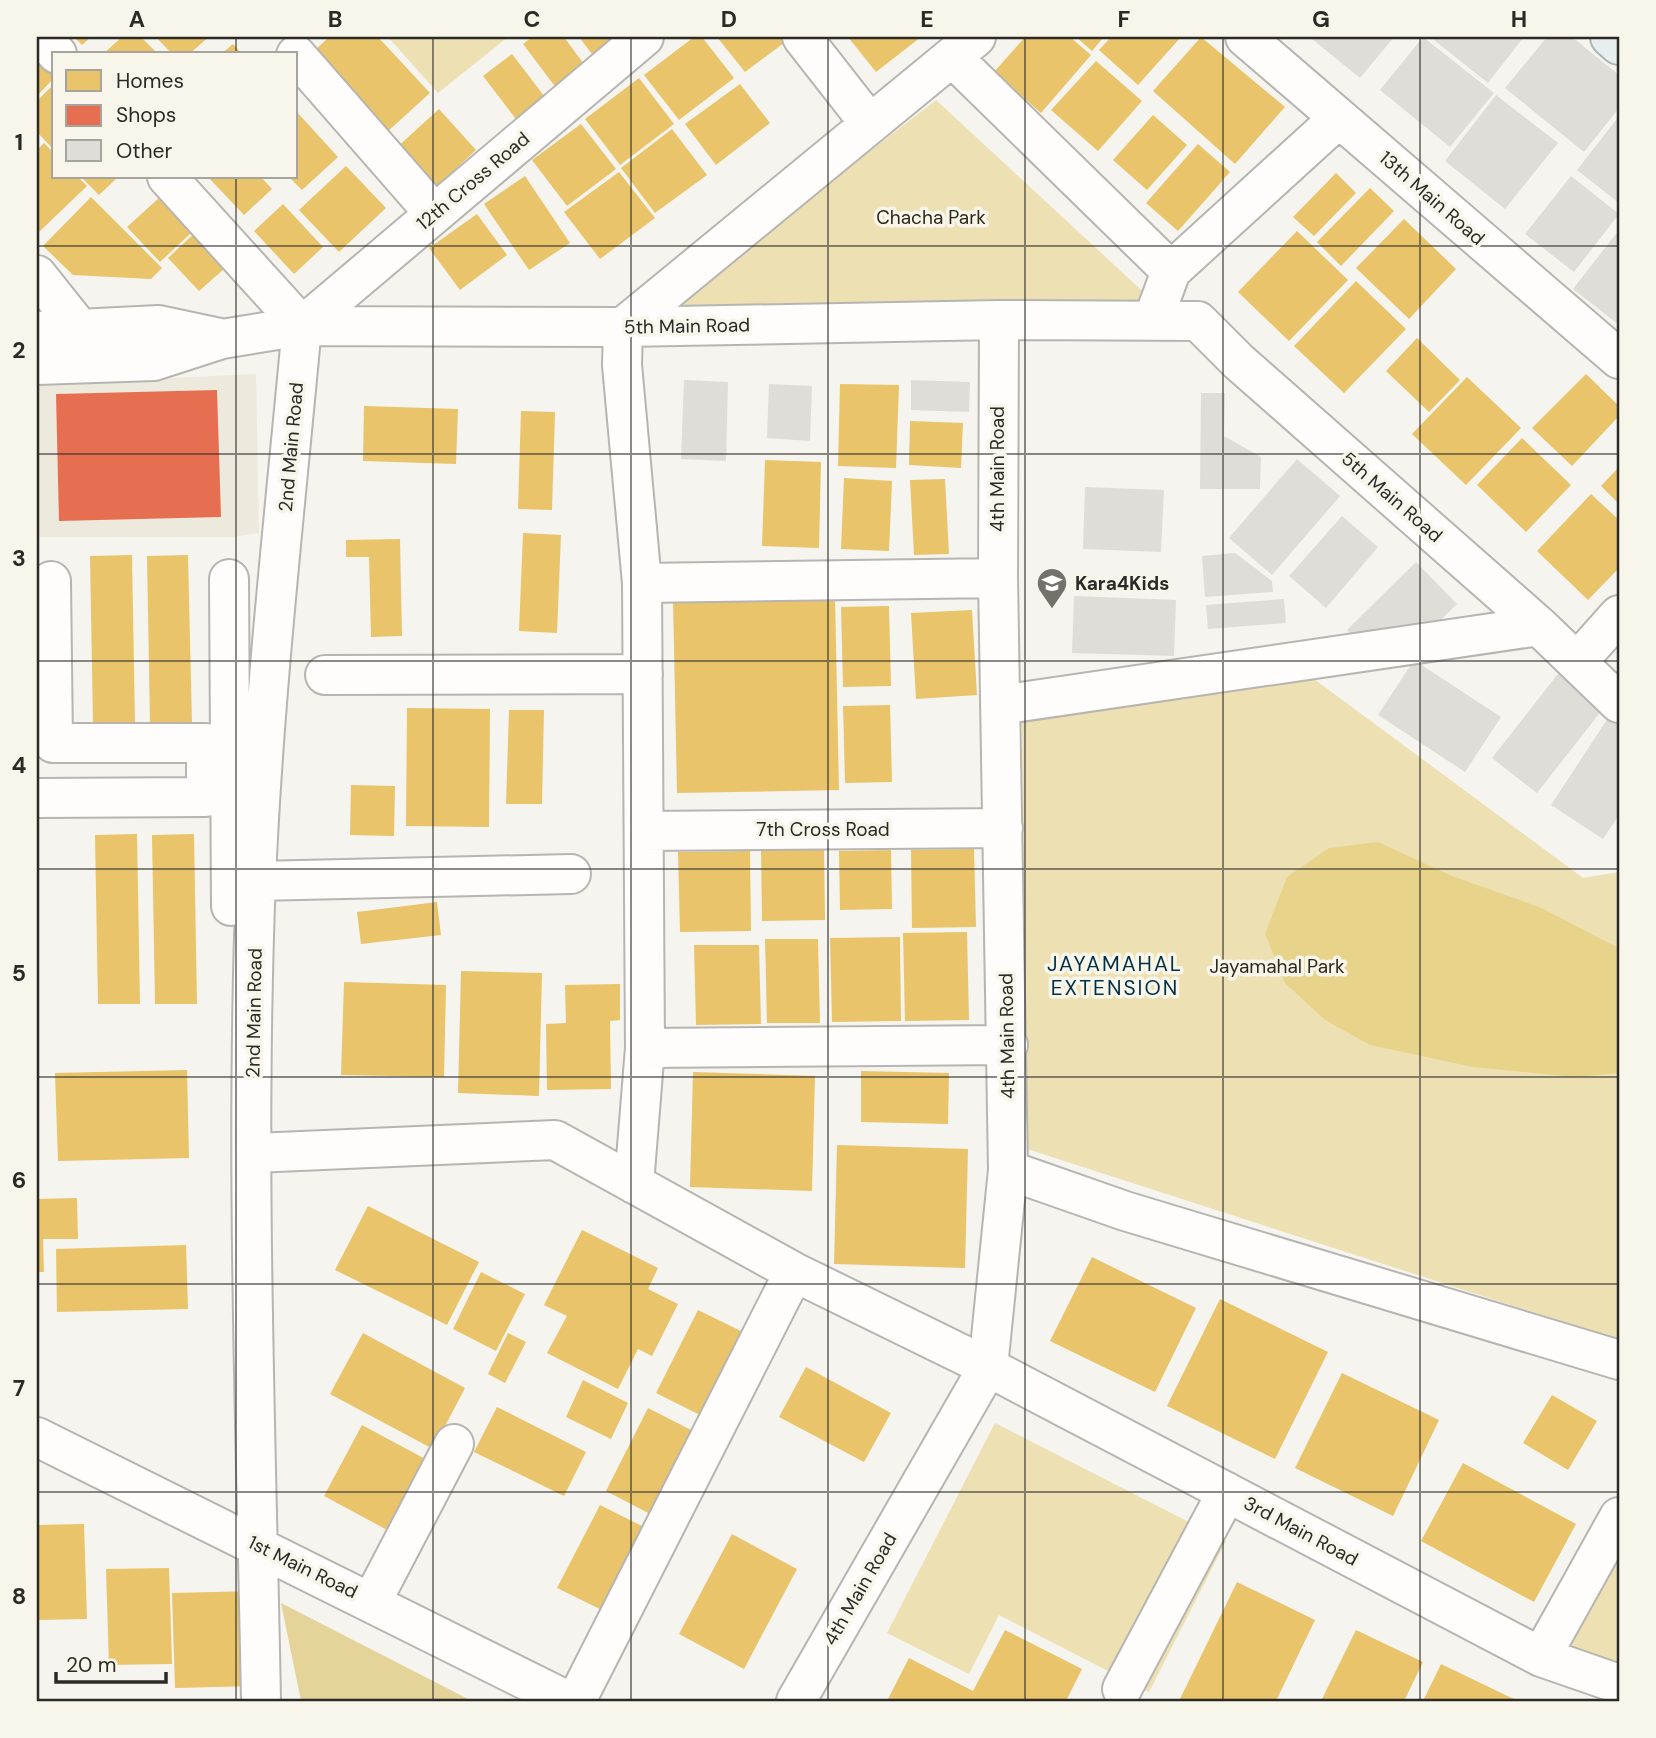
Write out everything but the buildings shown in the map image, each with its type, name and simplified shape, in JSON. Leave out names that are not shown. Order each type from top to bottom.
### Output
[{"type":"main road","points":[[1610,37],[1619,46]]},
{"type":"street","points":[[41,37],[55,52]]},
{"type":"street","points":[[280,37],[292,52]]},
{"type":"street","name":"12th Cross Road","points":[[302,326],[644,37]]},
{"type":"street","points":[[802,37],[870,124]]},
{"type":"street","name":"13th Main Road","points":[[1245,37],[1619,359]]},
{"type":"street","points":[[634,1184],[645,1048],[642,583],[622,365],[623,327],[964,47],[1171,271]]},
{"type":"street","points":[[298,58],[434,214]]},
{"type":"street","points":[[1153,320],[1171,271],[1339,118]]},
{"type":"street","points":[[168,178],[302,326]]},
{"type":"street","points":[[37,275],[80,329]]},
{"type":"street","name":"5th Main Road","points":[[37,365],[154,361],[222,338],[302,326],[623,327],[999,320],[1198,321],[1239,362],[1539,626],[1619,703]]},
{"type":"street","name":"4th Main Road","points":[[796,1701],[988,1367],[1008,1170],[1008,1045],[998,578],[999,320]]},
{"type":"street","name":"5th Main Road","points":[[37,331],[159,326],[222,338]]},
{"type":"street","name":"2nd Main Road","points":[[261,1701],[252,1153],[256,881],[233,759],[302,326]]},
{"type":"street","points":[[642,583],[998,578]]},
{"type":"street","points":[[229,579],[233,759],[231,961]]},
{"type":"street","points":[[51,581],[52,743],[206,743],[233,759]]},
{"type":"street","points":[[1577,662],[1619,615]]},
{"type":"street","points":[[1000,705],[1539,626]]},
{"type":"street","points":[[325,675],[643,674]]},
{"type":"street","points":[[37,798],[206,797],[233,759]]},
{"type":"street","name":"7th Cross Road","points":[[644,831],[1003,828]]},
{"type":"street","points":[[256,881],[570,874]]},
{"type":"street","points":[[645,1048],[1008,1045]]},
{"type":"street","name":"3rd Main Road","points":[[252,1153],[555,1140],[794,1272],[988,1367],[1541,1657],[1619,1684]]},
{"type":"street","points":[[1008,1170],[1125,1211],[1619,1360]]},
{"type":"street","points":[[576,1701],[794,1272]]},
{"type":"street","name":"1st Main Road","points":[[37,1437],[372,1601],[568,1701]]},
{"type":"street","points":[[372,1601],[454,1444]]},
{"type":"street","points":[[1122,1689],[1227,1492]]},
{"type":"street","points":[[1541,1657],[1619,1517]]},
{"type":"shaded area","points":[[256,374],[259,533],[232,537],[37,537],[37,384]]},
{"type":"shaded area","points":[[1378,842],[1452,876],[1539,907],[1619,948],[1619,1073],[1575,1077],[1473,1067],[1370,1045],[1325,1020],[1285,983],[1265,934],[1287,877],[1329,848]]},
{"type":"shaded area","points":[[281,1603],[472,1701],[301,1701]]},
{"type":"green space","points":[[388,37],[508,37],[438,93]]},
{"type":"green space","name":"Chacha Park","points":[[936,100],[1152,300],[662,312]]},
{"type":"green space","name":"Jayamahal Park","points":[[1314,679],[1583,878],[1619,872],[1619,1340],[1027,1149],[1022,720]]},
{"type":"green space","points":[[995,1423],[1226,1541],[1149,1692],[999,1615],[969,1674],[887,1633]]},
{"type":"green space","points":[[1619,1551],[1619,1666],[1565,1648]]},
{"type":"place","name":"Kara4Kids","points":[[1052,610]]},
{"type":"district","name":"JAYAMAHAL EXTENSION","points":[[1115,976]]}]
